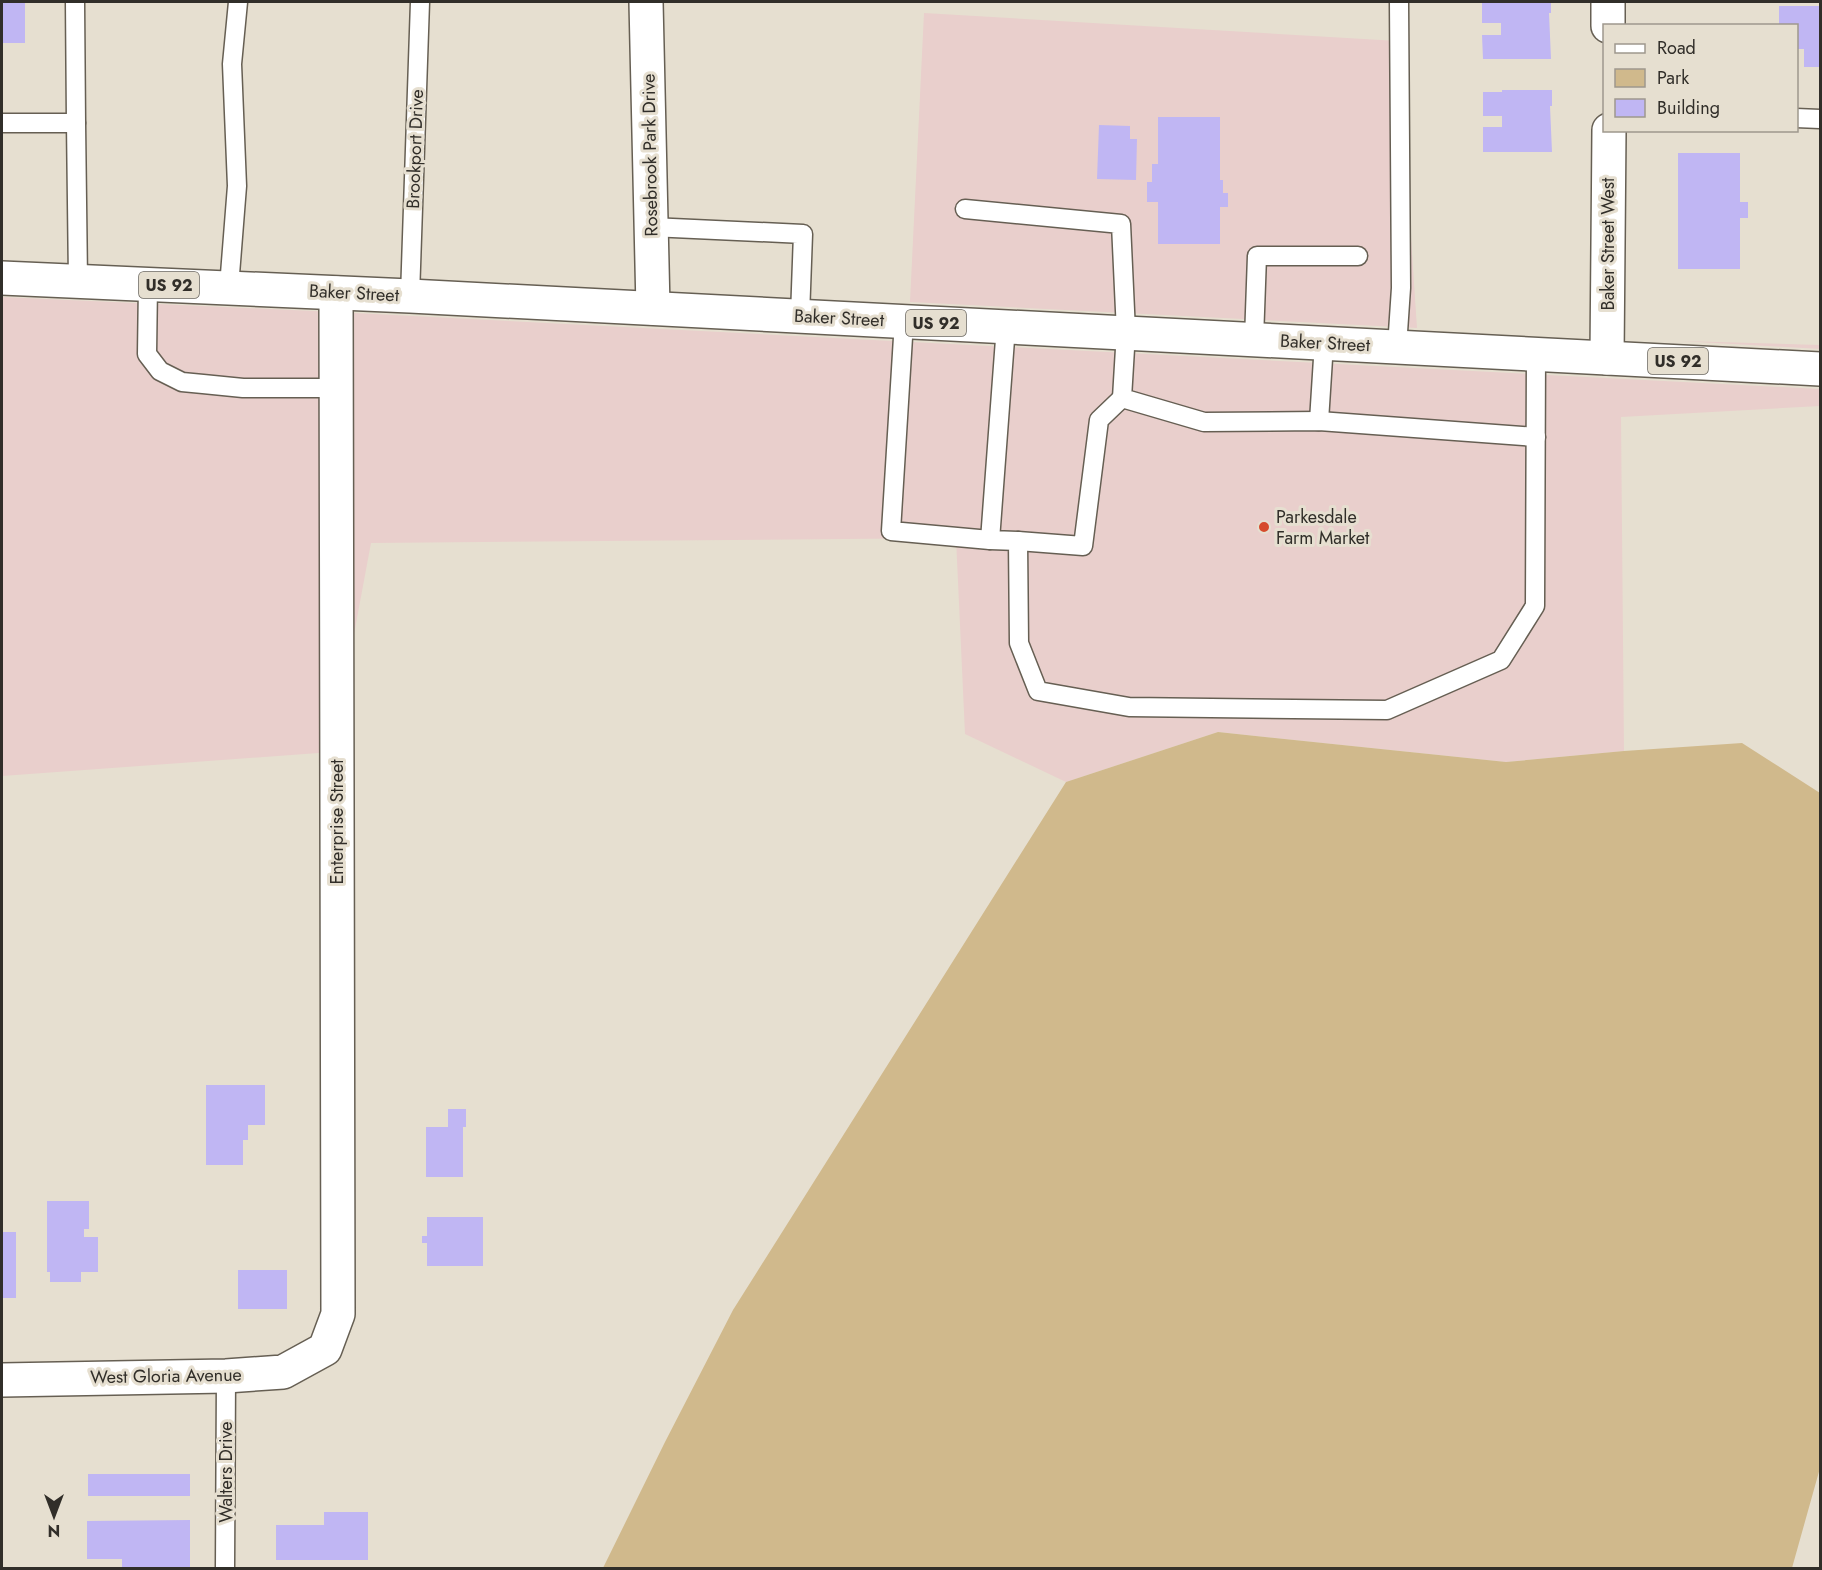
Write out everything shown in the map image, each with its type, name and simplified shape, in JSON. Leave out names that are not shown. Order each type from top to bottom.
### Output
[{"type":"street","name":"Rosebrook Park Drive","points":[[646,2],[653,308]]},
{"type":"street","points":[[1608,2],[1608,24]]},
{"type":"street","name":"Baker Street West","points":[[1608,358],[1609,132]]},
{"type":"street","name":"Baker Street","points":[[2,278],[336,292],[1821,369]]},
{"type":"street","name":"Enterprise Street","points":[[324,1349],[338,1314],[336,292]]},
{"type":"street","name":"West Gloria Avenue","points":[[2,1380],[226,1376],[283,1372],[324,1349]]},
{"type":"lane","points":[[75,2],[78,281]]},
{"type":"lane","points":[[229,287],[237,186],[232,64],[238,2]]},
{"type":"lane","name":"Brookport Drive","points":[[410,296],[420,2]]},
{"type":"lane","points":[[1397,346],[1401,288],[1400,2]]},
{"type":"lane","points":[[1798,118],[1821,119]]},
{"type":"lane","points":[[2,123],[76,123]]},
{"type":"lane","points":[[904,321],[891,531],[1083,546],[1099,420],[1122,398],[1126,333],[1121,224],[964,209]]},
{"type":"lane","points":[[651,227],[803,234],[800,316]]},
{"type":"lane","points":[[1254,339],[1257,256],[1358,256]]},
{"type":"lane","points":[[148,284],[147,354],[160,371],[182,382],[243,388],[336,388]]},
{"type":"lane","points":[[990,540],[1006,326]]},
{"type":"lane","points":[[1319,422],[1324,343]]},
{"type":"lane","points":[[1018,541],[1019,643],[1038,691],[1129,707],[1387,710],[1501,660],[1535,606],[1536,354]]},
{"type":"lane","points":[[1122,398],[1204,422],[1319,422],[1536,437]]},
{"type":"lane","name":"Walters Drive","points":[[225,1569],[226,1376]]},
{"type":"shaded area","points":[[924,13],[1398,41],[1417,328],[910,302]]},
{"type":"shaded area","points":[[2,297],[335,312],[1820,389],[1820,406],[1621,417],[1624,751],[1506,762],[1218,732],[1066,782],[965,734],[956,538],[371,543],[332,752],[2,776]]},
{"type":"shaded area","points":[[1681,341],[1820,345],[1820,349]]},
{"type":"green space","points":[[1218,732],[1506,762],[1742,743],[1820,793],[1820,1468],[1792,1568],[603,1568],[733,1310],[1066,782]]},
{"type":"building","points":[[2,2],[25,2],[25,43],[2,43]]},
{"type":"building","points":[[1482,2],[1551,2],[1551,13],[1549,13],[1551,59],[1483,59],[1482,35],[1501,35],[1501,23],[1482,23]]},
{"type":"building","points":[[1779,6],[1820,6],[1820,67],[1804,67],[1804,49],[1798,49],[1798,24],[1779,24]]},
{"type":"building","points":[[1502,90],[1552,90],[1552,106],[1550,106],[1552,152],[1483,152],[1483,127],[1502,127],[1502,116],[1483,116],[1483,92],[1502,92]]},
{"type":"building","points":[[1158,117],[1220,117],[1220,180],[1223,180],[1223,193],[1228,193],[1228,207],[1220,207],[1220,244],[1158,244],[1158,202],[1147,202],[1147,182],[1152,182],[1152,164],[1158,164]]},
{"type":"building","points":[[1099,125],[1130,126],[1130,139],[1137,139],[1136,180],[1097,179]]},
{"type":"building","points":[[1678,153],[1740,153],[1740,202],[1748,202],[1748,218],[1740,218],[1740,269],[1678,269]]},
{"type":"building","points":[[206,1085],[265,1085],[265,1125],[248,1125],[248,1140],[243,1140],[243,1165],[206,1165]]},
{"type":"building","points":[[448,1109],[466,1109],[466,1127],[463,1127],[463,1177],[426,1177],[426,1127],[448,1127]]},
{"type":"building","points":[[47,1201],[89,1201],[89,1229],[84,1229],[84,1237],[98,1237],[98,1272],[81,1272],[81,1282],[50,1282],[50,1272],[47,1272]]},
{"type":"building","points":[[427,1217],[483,1217],[483,1266],[427,1266],[427,1243],[422,1243],[422,1236],[427,1236]]},
{"type":"building","points":[[2,1232],[16,1232],[16,1298],[2,1298]]},
{"type":"building","points":[[238,1270],[287,1270],[287,1309],[238,1309]]},
{"type":"building","points":[[88,1474],[190,1474],[190,1496],[88,1496]]},
{"type":"building","points":[[324,1512],[368,1512],[368,1560],[276,1560],[276,1525],[324,1525]]},
{"type":"building","points":[[190,1520],[190,1568],[122,1568],[122,1559],[87,1559],[87,1521]]},
{"type":"place","name":"Parkesdale Farm Market","points":[[1264,527]]}]
